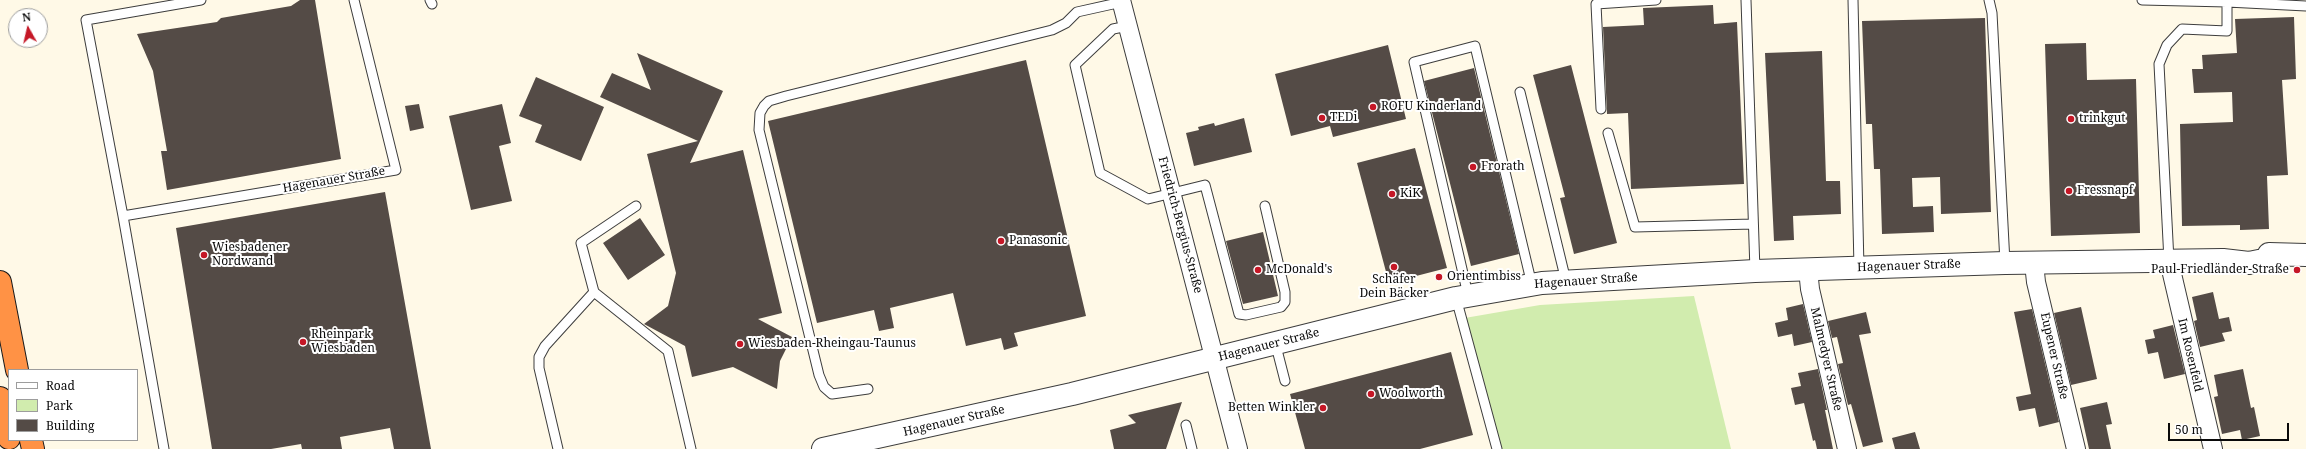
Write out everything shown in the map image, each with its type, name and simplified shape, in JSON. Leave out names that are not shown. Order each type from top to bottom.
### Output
[{"type":"highway","points":[[0,282],[17,369]]},
{"type":"highway","points":[[0,398],[8,434]]},
{"type":"street","name":"Friedrich-Bergius-Straße","points":[[1122,1],[1238,449]]},
{"type":"street","name":"Hagenauer Straße","points":[[823,449],[1072,394],[1214,359],[1275,342],[1462,297],[1532,285],[1566,281],[1755,271],[2005,263],[2223,260],[2236,263],[2258,263],[2283,256],[2306,255]]},
{"type":"street","name":"Im Rosenfeld","points":[[2169,261],[2213,449]]},
{"type":"street","name":"Eupener Straße","points":[[2034,263],[2036,282],[2076,449]]},
{"type":"street","name":"Malmedyer Straße","points":[[1808,270],[1810,289],[1847,449]]},
{"type":"lane","points":[[164,449],[123,216],[86,20],[201,0]]},
{"type":"lane","name":"Hagenauer Straße","points":[[123,216],[396,170],[354,0]]},
{"type":"lane","points":[[1601,109],[1596,4],[1656,0]]},
{"type":"lane","points":[[1746,0],[1755,271]]},
{"type":"lane","points":[[1853,0],[1859,268]]},
{"type":"lane","points":[[1989,0],[1992,12],[2005,263]]},
{"type":"lane","points":[[2142,0],[2306,6]]},
{"type":"lane","points":[[868,389],[832,394],[824,387],[759,130],[760,113],[764,106],[769,101],[786,96],[1052,30],[1066,23],[1077,12],[1122,1]]},
{"type":"lane","points":[[2169,261],[2159,64],[2167,45],[2182,29],[2227,31],[2227,2]]},
{"type":"lane","points":[[1128,26],[1113,29],[1075,65],[1100,173],[1148,199],[1205,185],[1235,306],[1239,314],[1246,315],[1281,307],[1285,302],[1285,292],[1265,206]]},
{"type":"lane","points":[[1497,449],[1462,297],[1414,62],[1475,46],[1532,285]]},
{"type":"lane","points":[[1520,92],[1566,281]]},
{"type":"lane","points":[[1608,133],[1635,227],[1753,224]]},
{"type":"lane","points":[[636,206],[581,243],[594,292],[668,351],[691,449]]},
{"type":"lane","points":[[558,449],[539,368],[539,357],[545,346],[594,292]]},
{"type":"lane","points":[[1275,342],[1285,381]]},
{"type":"lane","points":[[1186,425],[1192,449]]},
{"type":"green space","points":[[1694,296],[1731,449],[1495,449],[1459,319],[1540,305]]},
{"type":"building","points":[[300,0],[315,0],[341,159],[167,190],[161,151],[167,151],[153,71],[137,34],[217,22],[221,18],[291,6]]},
{"type":"building","points":[[1713,5],[1714,24],[1737,22],[1744,184],[1631,189],[1628,113],[1607,114],[1603,27],[1644,25],[1643,8]]},
{"type":"building","points":[[2294,17],[2296,79],[2282,80],[2288,175],[2267,176],[2269,229],[2240,230],[2240,225],[2182,226],[2180,124],[2233,122],[2232,92],[2194,93],[2192,69],[2203,69],[2202,55],[2237,53],[2235,19]]},
{"type":"building","points":[[1985,18],[1991,212],[1941,214],[1940,177],[1912,178],[1913,207],[1933,206],[1934,232],[1882,234],[1880,169],[1874,169],[1872,124],[1866,124],[1862,21]]},
{"type":"building","points":[[2086,43],[2087,80],[2136,79],[2140,233],[2051,236],[2045,44]]},
{"type":"building","points":[[1388,45],[1406,119],[1333,137],[1330,126],[1291,136],[1275,74]]},
{"type":"building","points":[[1822,51],[1826,181],[1840,181],[1841,214],[1793,216],[1794,240],[1774,241],[1765,53]]},
{"type":"building","points":[[637,53],[723,91],[690,163],[743,150],[782,313],[758,319],[792,337],[780,361],[777,389],[733,367],[692,377],[685,346],[644,324],[668,306],[676,273],[647,154],[698,141],[600,97],[612,73],[651,90]]},
{"type":"building","points":[[1026,60],[1086,316],[1014,333],[1018,346],[1004,350],[1001,338],[966,346],[953,293],[890,308],[894,328],[879,331],[874,310],[817,323],[768,121]]},
{"type":"building","points":[[1571,65],[1617,243],[1574,254],[1560,198],[1565,197],[1533,75]]},
{"type":"building","name":"Frorath","points":[[1474,68],[1519,254],[1471,266],[1424,81]]},
{"type":"building","points":[[536,77],[604,107],[581,161],[535,142],[542,125],[519,116]]},
{"type":"building","points":[[419,104],[424,128],[410,131],[405,106]]},
{"type":"building","points":[[502,104],[511,143],[499,146],[512,201],[471,210],[449,116]]},
{"type":"building","points":[[1244,118],[1252,152],[1194,166],[1186,133],[1199,130],[1198,127],[1214,123],[1215,126]]},
{"type":"building","points":[[1415,148],[1447,268],[1389,283],[1357,163]]},
{"type":"building","name":"Rheinpark Wiesbaden","points":[[385,192],[431,449],[394,449],[390,428],[340,437],[342,449],[302,449],[301,444],[271,449],[212,449],[176,228]]},
{"type":"building","points":[[640,218],[665,255],[628,280],[603,243]]},
{"type":"building","points":[[1263,232],[1278,296],[1243,304],[1226,241]]},
{"type":"building","points":[[2213,292],[2219,319],[2229,317],[2232,331],[2222,333],[2225,341],[2200,347],[2194,321],[2197,320],[2192,297]]},
{"type":"building","points":[[1803,304],[1812,342],[1794,346],[1792,334],[1778,337],[1775,323],[1788,320],[1786,308]]},
{"type":"building","points":[[2081,307],[2097,379],[2071,385],[2054,313]]},
{"type":"building","points":[[2032,309],[2059,422],[2039,427],[2035,408],[2019,411],[2016,397],[2031,394],[2014,312]]},
{"type":"building","points":[[1866,312],[1871,333],[1859,335],[1883,442],[1863,447],[1851,404],[1848,405],[1838,364],[1843,363],[1837,337],[1832,338],[1828,321]]},
{"type":"building","points":[[2173,325],[2185,374],[2164,379],[2158,352],[2148,354],[2145,340],[2155,338],[2153,330]]},
{"type":"building","points":[[1451,352],[1473,435],[1420,449],[1305,449],[1290,394]]},
{"type":"building","points":[[1818,369],[1827,410],[1825,410],[1833,449],[1817,449],[1815,440],[1813,441],[1804,403],[1795,405],[1791,388],[1801,386],[1798,373]]},
{"type":"building","points":[[2243,369],[2251,408],[2254,407],[2260,436],[2242,440],[2240,430],[2222,434],[2214,397],[2218,396],[2214,375]]},
{"type":"building","points":[[1182,402],[1166,449],[1114,449],[1110,430],[1136,423],[1128,415]]},
{"type":"building","points":[[2107,402],[2112,424],[2106,425],[2111,449],[2089,449],[2080,408]]},
{"type":"building","points":[[1915,432],[1920,449],[1895,449],[1892,438]]},
{"type":"place","name":"ROFU Kinderland","points":[[1373,107]]},
{"type":"place","name":"TEDi","points":[[1322,118]]},
{"type":"place","name":"trinkgut","points":[[2071,119]]},
{"type":"place","name":"Frorath","points":[[1473,167]]},
{"type":"place","name":"Fressnapf","points":[[2069,191]]},
{"type":"place","name":"KiK","points":[[1392,194]]},
{"type":"place","name":"Panasonic","points":[[1001,241]]},
{"type":"place","name":"Wiesbadener Nordwand","points":[[204,255]]},
{"type":"place","name":"Schäfer Dein Bäcker","points":[[1394,267]]},
{"type":"place","name":"McDonald's","points":[[1258,270]]},
{"type":"place","name":"Paul-Friedländer-Straße","points":[[2297,270]]},
{"type":"place","name":"Orientimbiss","points":[[1439,277]]},
{"type":"place","name":"Rheinpark Wiesbaden","points":[[303,342]]},
{"type":"place","name":"Wiesbaden-Rheingau-Taunus","points":[[740,344]]},
{"type":"place","name":"Woolworth","points":[[1371,394]]},
{"type":"place","name":"Betten Winkler","points":[[1323,408]]}]
